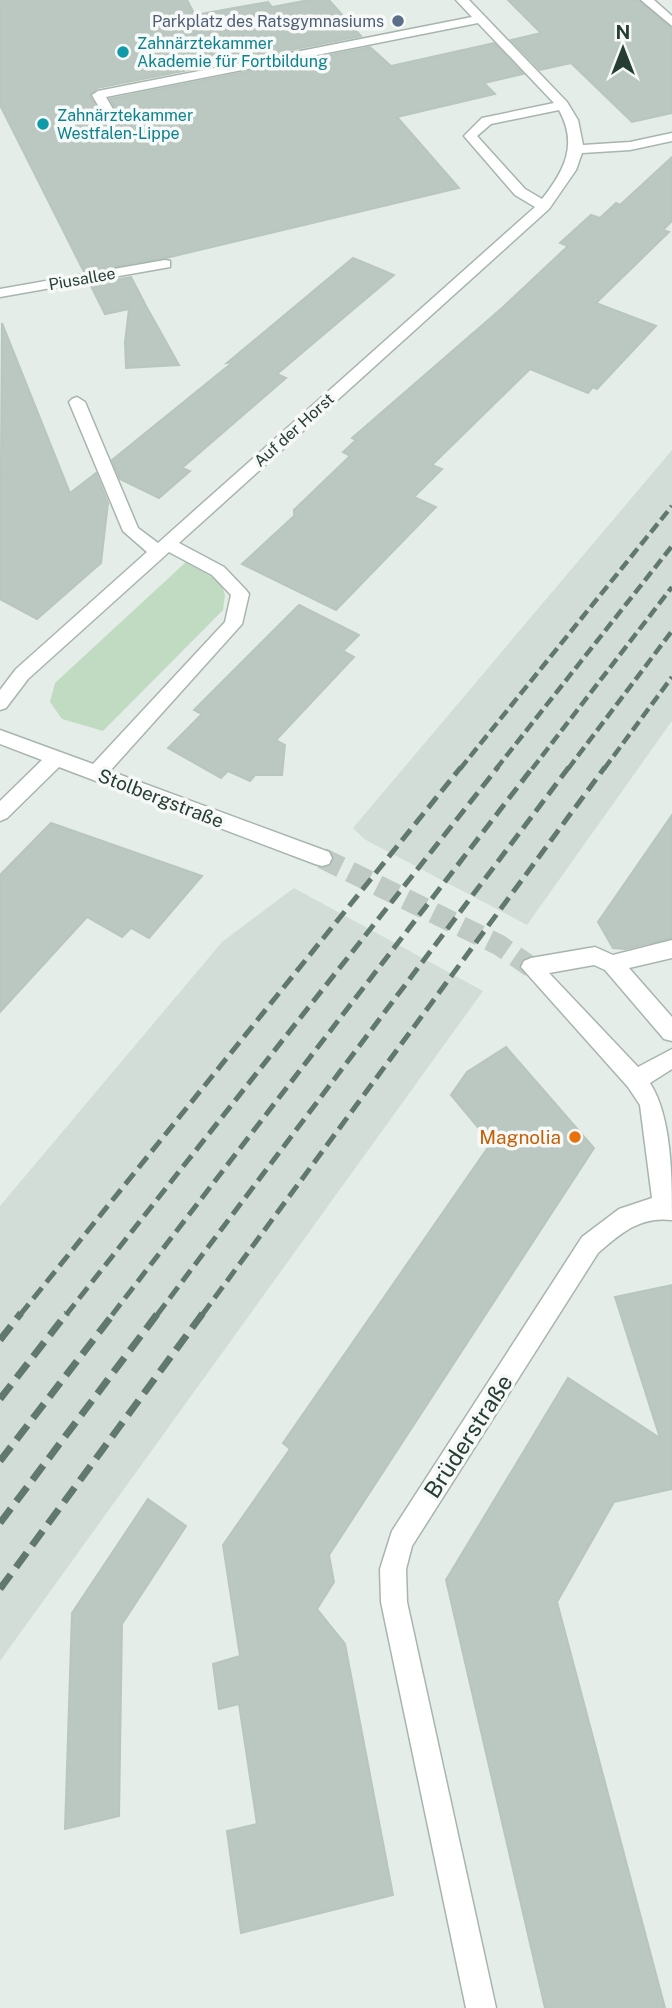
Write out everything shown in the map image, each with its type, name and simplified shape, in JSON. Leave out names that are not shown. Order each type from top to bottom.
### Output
[{"type":"street","points":[[462,0],[563,105],[576,129],[577,149],[630,146],[672,136]]},
{"type":"street","points":[[648,0],[672,22]]},
{"type":"street","points":[[112,118],[95,91],[480,19]]},
{"type":"street","points":[[544,206],[520,192],[470,136],[487,121],[563,105]]},
{"type":"street","name":"Auf der Horst","points":[[0,703],[22,674],[544,206],[569,173],[577,149]]},
{"type":"street","name":"Piusallee","points":[[0,293],[165,264]]},
{"type":"street","points":[[77,402],[131,531],[218,571],[240,594],[233,624],[96,773]]},
{"type":"street","name":"Stolbergstraße","points":[[0,737],[322,858]]},
{"type":"street","points":[[0,813],[55,758]]},
{"type":"street","points":[[672,949],[612,964],[672,1032]]},
{"type":"street","name":"Brüderstraße","points":[[481,2008],[394,1602],[393,1569],[401,1540],[590,1245],[614,1224],[636,1212],[669,1209],[651,1102],[636,1080],[531,967],[595,956],[612,964]]},
{"type":"street","points":[[636,1080],[672,1059]]},
{"type":"shaded area","points":[[672,450],[672,721],[527,925],[364,839],[353,828]]},
{"type":"shaded area","points":[[294,888],[483,991],[0,1661],[0,1206],[222,942]]},
{"type":"green space","points":[[186,562],[221,582],[225,595],[223,610],[103,731],[62,719],[50,702],[55,683]]},
{"type":"building","points":[[0,0],[187,0],[195,15],[268,2],[272,7],[309,0],[329,0],[361,36],[97,88],[90,96],[105,122],[111,125],[121,119],[110,99],[370,47],[391,66],[494,43],[523,74],[484,83],[495,94],[397,117],[459,188],[166,258],[84,272],[0,105]]},
{"type":"building","points":[[508,0],[638,0],[672,29],[672,113],[632,122],[571,63],[540,70],[511,40],[541,33]]},
{"type":"building","points":[[672,157],[672,221],[663,230],[669,232],[596,303],[656,326],[597,389],[593,387],[588,393],[530,369],[432,465],[442,469],[414,497],[436,507],[336,610],[242,564],[294,516],[294,510],[350,456],[343,452],[356,440],[352,438],[502,308],[568,246],[560,243],[591,215],[600,218],[616,203],[620,205]]},
{"type":"building","points":[[353,258],[394,275],[277,374],[286,378],[182,468],[190,471],[159,498],[120,479],[112,460],[233,362],[227,363]]},
{"type":"building","points":[[131,277],[179,365],[126,368],[125,342],[129,309],[105,314],[90,284]]},
{"type":"building","points":[[2,323],[70,493],[96,473],[108,503],[101,563],[37,619],[0,599]]},
{"type":"building","points":[[299,605],[359,635],[343,651],[354,657],[276,740],[285,745],[282,775],[255,775],[250,781],[228,771],[221,778],[168,748],[202,714],[194,710]]},
{"type":"building","points":[[672,815],[672,938],[625,949],[613,948],[598,922]]},
{"type":"building","points":[[51,823],[202,876],[149,938],[131,928],[122,937],[87,917],[0,1012],[0,875]]},
{"type":"building","points":[[506,1047],[594,1148],[329,1555],[334,1582],[317,1609],[345,1644],[393,1895],[241,1933],[227,1831],[257,1824],[239,1704],[219,1709],[213,1664],[240,1656],[223,1545],[290,1449],[283,1443],[491,1143],[451,1095],[467,1072]]},
{"type":"building","points":[[672,1285],[672,1489],[614,1502],[557,1602],[665,2008],[545,2008],[446,1580],[568,1378],[660,1438],[615,1297]]},
{"type":"building","points":[[148,1499],[186,1526],[122,1624],[119,1816],[65,1829],[72,1613]]},
{"type":"tunnel","points":[[322,858],[499,945],[531,967]]},
{"type":"railway","points":[[460,769],[672,506]]},
{"type":"railway","points":[[496,769],[672,546]]},
{"type":"railway","points":[[532,769],[672,587]]},
{"type":"railway","points":[[568,769],[672,631]]},
{"type":"railway","points":[[604,769],[672,677]]},
{"type":"railway","points":[[20,1315],[461,767]]},
{"type":"railway","points":[[66,1315],[498,767]]},
{"type":"railway","points":[[112,1315],[533,767]]},
{"type":"railway","points":[[157,1315],[569,767]]},
{"type":"railway","points":[[202,1315],[605,767]]},
{"type":"railway","points":[[0,1340],[21,1313]]},
{"type":"railway","points":[[0,1399],[67,1313]]},
{"type":"railway","points":[[0,1461],[114,1313]]},
{"type":"railway","points":[[0,1523],[158,1313]]},
{"type":"railway","points":[[0,1589],[203,1313]]},
{"type":"place","name":"Parkplatz des Ratsgymnasiums","points":[[398,21]]},
{"type":"place","name":"Zahnärztekammer Akademie für Fortbildung","points":[[123,52]]},
{"type":"place","name":"Zahnärztekammer Westfalen-Lippe","points":[[43,124]]},
{"type":"place","name":"Magnolia","points":[[575,1137]]}]
